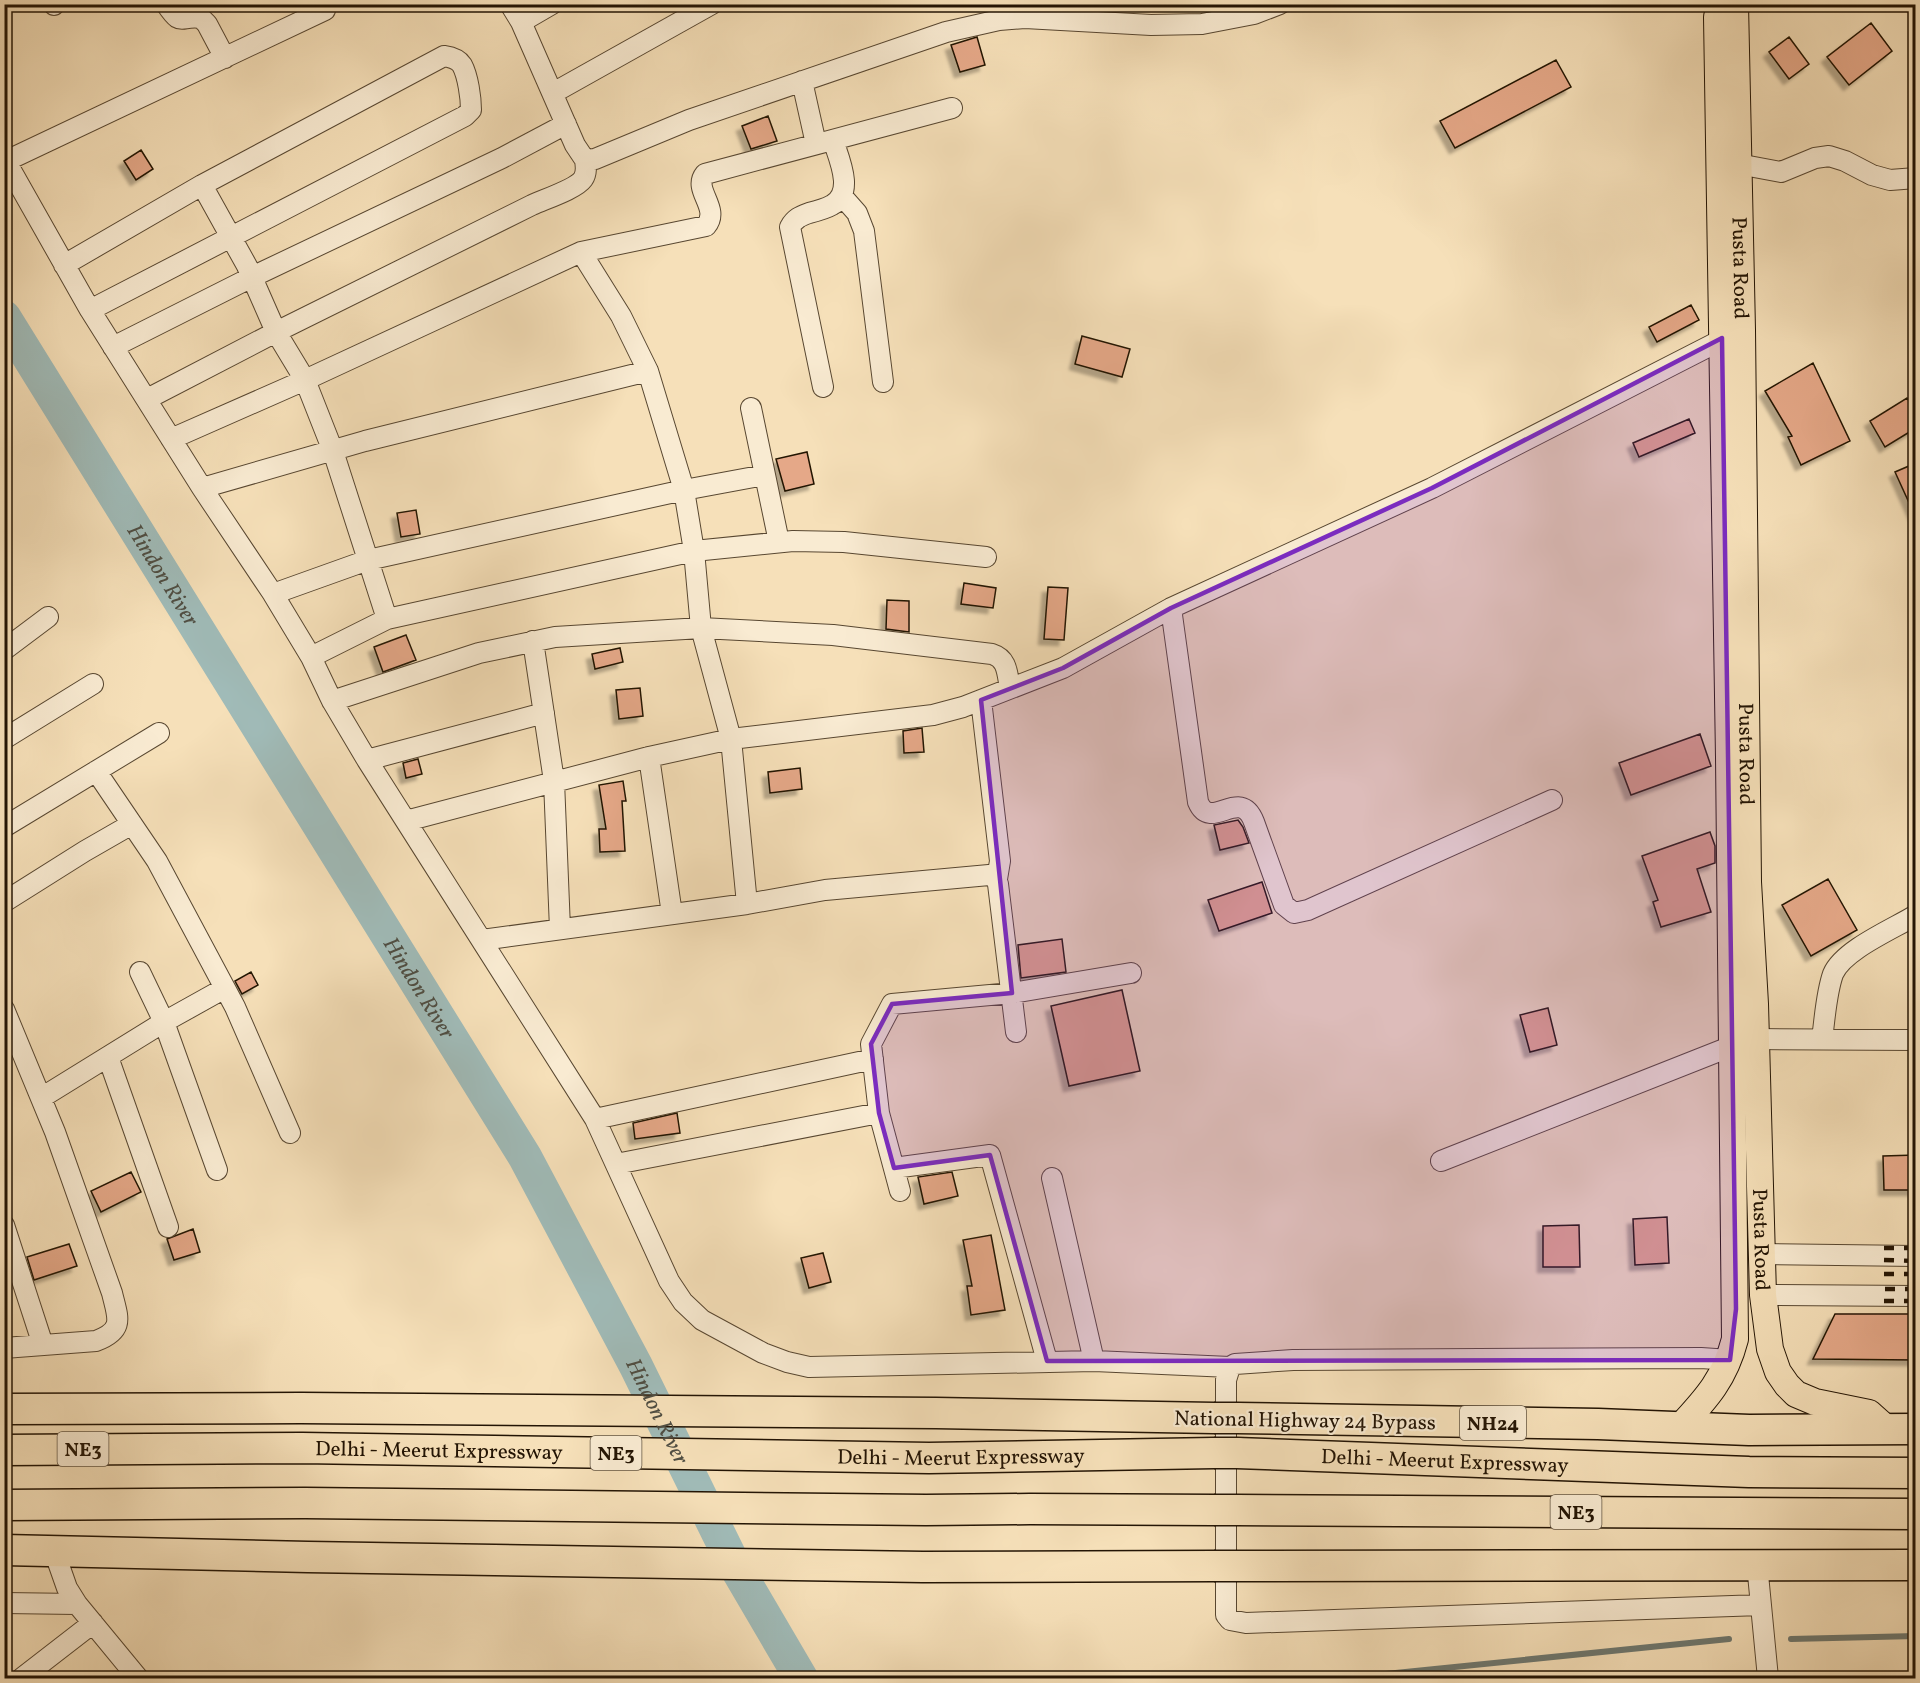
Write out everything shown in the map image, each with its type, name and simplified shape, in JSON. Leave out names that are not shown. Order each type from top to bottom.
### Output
[{"type":"highway","name":"National Highway 24 Bypass","points":[[4,1409],[301,1408],[936,1413],[1598,1424],[1749,1430],[1902,1430]]},
{"type":"highway","name":"Delhi - Meerut Expressway","points":[[4,1450],[302,1448],[929,1458],[1226,1453],[1749,1472],[1916,1473]]},
{"type":"highway","name":"NE3","points":[[4,1505],[305,1503],[926,1510],[1916,1514]]},
{"type":"highway","points":[[4,1550],[923,1567],[1916,1564]]},
{"type":"main road","name":"Pusta Road","points":[[1680,1427],[1709,1396],[1730,1360],[1735,1339],[1744,1042],[1748,882],[1732,334],[1717,4]]},
{"type":"main road","name":"Pusta Road","points":[[1732,334],[1738,164],[1735,4]]},
{"type":"main road","name":"Pusta Road","points":[[1744,1042],[1763,1295],[1770,1349],[1778,1371],[1796,1394],[1815,1402],[1869,1413],[1902,1430]]},
{"type":"street","points":[[166,4],[174,16],[179,19],[201,18],[207,24],[225,58]]},
{"type":"street","points":[[147,399],[276,332],[583,180],[586,171],[585,160],[566,124],[521,22],[510,4]]},
{"type":"street","points":[[521,22],[552,4]]},
{"type":"street","points":[[553,93],[712,4]]},
{"type":"street","points":[[585,160],[595,159],[689,120],[946,32],[999,20],[1025,18],[1151,26],[1202,24],[1254,14],[1280,4]]},
{"type":"street","points":[[325,10],[5,159],[90,310],[202,488],[273,594],[311,657],[332,701],[367,760],[595,1119],[669,1281],[683,1302],[702,1320],[763,1353],[809,1367],[1047,1361],[1230,1367],[1241,1363],[1293,1360],[1678,1358],[1730,1360]]},
{"type":"street","points":[[64,265],[202,185],[444,56],[453,57],[461,64],[471,99],[471,110],[465,116],[90,310]]},
{"type":"street","points":[[802,81],[825,142],[843,175],[845,188],[842,196],[833,205],[796,219],[790,226],[823,387]]},
{"type":"street","points":[[171,439],[305,380],[581,252],[706,226],[711,214],[700,185],[705,174],[952,108]]},
{"type":"street","points":[[113,347],[252,277],[502,158],[566,124]]},
{"type":"street","points":[[1738,164],[1781,172],[1791,170],[1815,158],[1829,156],[1845,161],[1872,175],[1890,180],[1916,178]]},
{"type":"street","points":[[202,185],[252,277],[276,332],[305,380],[333,451],[387,619]]},
{"type":"street","points":[[842,196],[857,213],[864,231],[884,382]]},
{"type":"street","points":[[581,252],[621,316],[648,370],[684,490],[694,551],[700,628],[731,739],[747,904]]},
{"type":"street","points":[[406,821],[554,781],[731,739],[933,715],[981,700],[1063,668],[1171,608],[1432,488],[1732,334]]},
{"type":"street","points":[[202,488],[365,441],[648,370]]},
{"type":"street","points":[[751,408],[779,542]]},
{"type":"street","points":[[273,594],[368,560],[684,490],[765,475]]},
{"type":"street","points":[[311,657],[387,619],[694,551],[779,542],[844,542],[986,557]]},
{"type":"street","points":[[1171,608],[1198,802],[1203,812],[1207,813],[1236,807],[1248,810],[1284,905],[1294,913],[1308,910],[1552,800]]},
{"type":"street","points":[[4,650],[48,617]]},
{"type":"street","points":[[332,701],[479,653],[533,641],[555,637],[700,628],[833,635],[992,654],[1004,661],[1010,688]]},
{"type":"street","points":[[533,641],[554,781],[560,929]]},
{"type":"street","points":[[4,739],[93,684]]},
{"type":"street","points":[[981,700],[1000,861],[997,879],[1016,1032]]},
{"type":"street","points":[[367,760],[544,713]]},
{"type":"street","points":[[4,827],[159,733]]},
{"type":"street","points":[[650,757],[672,914]]},
{"type":"street","points":[[96,771],[158,861],[235,1007],[290,1133]]},
{"type":"street","points":[[4,902],[132,824]]},
{"type":"street","points":[[482,940],[747,904],[825,890],[982,875],[993,876],[997,879]]},
{"type":"street","points":[[1822,1039],[1832,979],[1840,963],[1856,950],[1916,915]]},
{"type":"street","points":[[140,972],[164,1022],[217,1170]]},
{"type":"street","points":[[900,1191],[879,1113],[871,1044],[892,1004],[1012,993],[1131,973]]},
{"type":"street","points":[[41,1098],[164,1022],[225,988]]},
{"type":"street","points":[[4,1009],[59,1143],[112,1293],[118,1318],[113,1332],[96,1341],[4,1348]]},
{"type":"street","points":[[1441,1161],[1744,1042],[1822,1039],[1916,1040]]},
{"type":"street","points":[[108,1057],[168,1227]]},
{"type":"street","points":[[595,1119],[873,1059]]},
{"type":"street","points":[[616,1164],[879,1113]]},
{"type":"street","points":[[894,1168],[990,1155],[1047,1361]]},
{"type":"street","points":[[1052,1178],[1094,1361]]},
{"type":"street","points":[[4,1226],[44,1345]]},
{"type":"street","points":[[1761,1254],[1916,1256]]},
{"type":"street","points":[[1763,1295],[1916,1296]]},
{"type":"street","points":[[1230,1367],[1226,1380],[1226,1613],[1230,1620],[1246,1623],[1761,1605]]},
{"type":"street","points":[[54,1551],[68,1588],[77,1604],[138,1678]]},
{"type":"street","points":[[1757,1564],[1768,1678]]},
{"type":"street","points":[[4,1603],[77,1604]]},
{"type":"street","points":[[21,1678],[93,1623]]},
{"type":"highlighted area","points":[[1722,338],[1736,1309],[1730,1360],[1047,1361],[990,1155],[894,1168],[879,1113],[871,1044],[892,1004],[1012,993],[981,700],[1063,668],[1171,608],[1432,488]]},
{"type":"building","points":[[1871,23],[1892,51],[1849,85],[1827,57]]},
{"type":"building","points":[[977,37],[985,65],[960,72],[951,45]]},
{"type":"building","points":[[1789,37],[1809,64],[1789,79],[1769,52]]},
{"type":"building","points":[[1556,60],[1571,87],[1455,148],[1440,121]]},
{"type":"building","points":[[768,116],[777,141],[751,149],[742,126]]},
{"type":"building","points":[[141,150],[153,169],[136,180],[124,161]]},
{"type":"building","points":[[1691,305],[1699,320],[1657,342],[1649,327]]},
{"type":"building","points":[[1082,336],[1130,349],[1122,377],[1075,364]]},
{"type":"building","points":[[1813,363],[1850,441],[1801,465],[1788,437],[1792,436],[1765,391]]},
{"type":"building","points":[[1907,398],[1916,411],[1916,428],[1885,447],[1870,421]]},
{"type":"building","points":[[1689,419],[1695,433],[1639,457],[1633,443]]},
{"type":"building","points":[[807,452],[814,484],[785,491],[776,459]]},
{"type":"building","points":[[1916,463],[1916,518],[1895,472]]},
{"type":"building","points":[[416,510],[420,534],[401,537],[397,513]]},
{"type":"building","points":[[964,583],[996,588],[993,608],[961,604]]},
{"type":"building","points":[[1048,587],[1068,588],[1064,640],[1044,639]]},
{"type":"building","points":[[887,600],[909,601],[909,632],[886,629]]},
{"type":"building","points":[[406,635],[416,660],[383,672],[374,647]]},
{"type":"building","points":[[620,648],[623,662],[595,669],[592,654]]},
{"type":"building","points":[[640,688],[643,716],[619,719],[616,690]]},
{"type":"building","points":[[922,728],[924,752],[904,753],[903,731]]},
{"type":"building","points":[[1700,734],[1711,766],[1631,795],[1619,763]]},
{"type":"building","points":[[418,759],[422,774],[406,778],[403,763]]},
{"type":"building","points":[[800,768],[802,789],[770,793],[768,772]]},
{"type":"building","points":[[623,781],[626,801],[622,801],[625,851],[600,852],[599,829],[606,829],[599,785]]},
{"type":"building","points":[[1238,820],[1249,843],[1220,850],[1214,825]]},
{"type":"building","points":[[1710,832],[1715,846],[1715,863],[1697,869],[1711,912],[1661,927],[1653,902],[1658,900],[1642,856]]},
{"type":"building","points":[[1828,879],[1857,930],[1811,956],[1782,905]]},
{"type":"building","points":[[1262,882],[1272,913],[1219,931],[1208,900]]},
{"type":"building","points":[[1062,939],[1066,972],[1021,978],[1018,945]]},
{"type":"building","points":[[251,972],[258,985],[242,994],[235,981]]},
{"type":"building","points":[[1122,990],[1140,1071],[1069,1086],[1051,1006]]},
{"type":"building","points":[[1548,1008],[1557,1045],[1530,1052],[1520,1015]]},
{"type":"building","points":[[677,1113],[680,1133],[635,1139],[633,1123]]},
{"type":"building","points":[[1916,1155],[1916,1190],[1884,1190],[1883,1156]]},
{"type":"building","points":[[131,1172],[141,1192],[101,1212],[91,1191]]},
{"type":"building","points":[[952,1172],[958,1196],[924,1204],[918,1177]]},
{"type":"building","points":[[1667,1217],[1669,1263],[1635,1265],[1633,1219]]},
{"type":"building","points":[[1579,1225],[1580,1267],[1543,1267],[1543,1226]]},
{"type":"building","points":[[193,1229],[200,1252],[174,1260],[167,1239]]},
{"type":"building","points":[[991,1235],[1005,1310],[971,1315],[967,1286],[972,1286],[963,1240]]},
{"type":"building","points":[[69,1244],[77,1266],[34,1280],[27,1257]]},
{"type":"building","points":[[823,1253],[831,1282],[809,1288],[801,1258]]},
{"type":"building","points":[[1835,1314],[1916,1314],[1916,1360],[1813,1359]]},
{"type":"waterway","name":"Hindon River","points":[[4,317],[525,1157],[636,1366],[730,1557],[801,1678]]},
{"type":"waterway","points":[[1791,1639],[1916,1636]]},
{"type":"waterway","points":[[1346,1678],[1729,1639]]},
{"type":"railway","points":[[1884,1248],[1916,1248]]},
{"type":"railway","points":[[1884,1260],[1916,1261]]},
{"type":"railway","points":[[1884,1274],[1916,1274]]},
{"type":"railway","points":[[1885,1289],[1916,1289]]},
{"type":"railway","points":[[1884,1301],[1916,1301]]}]
